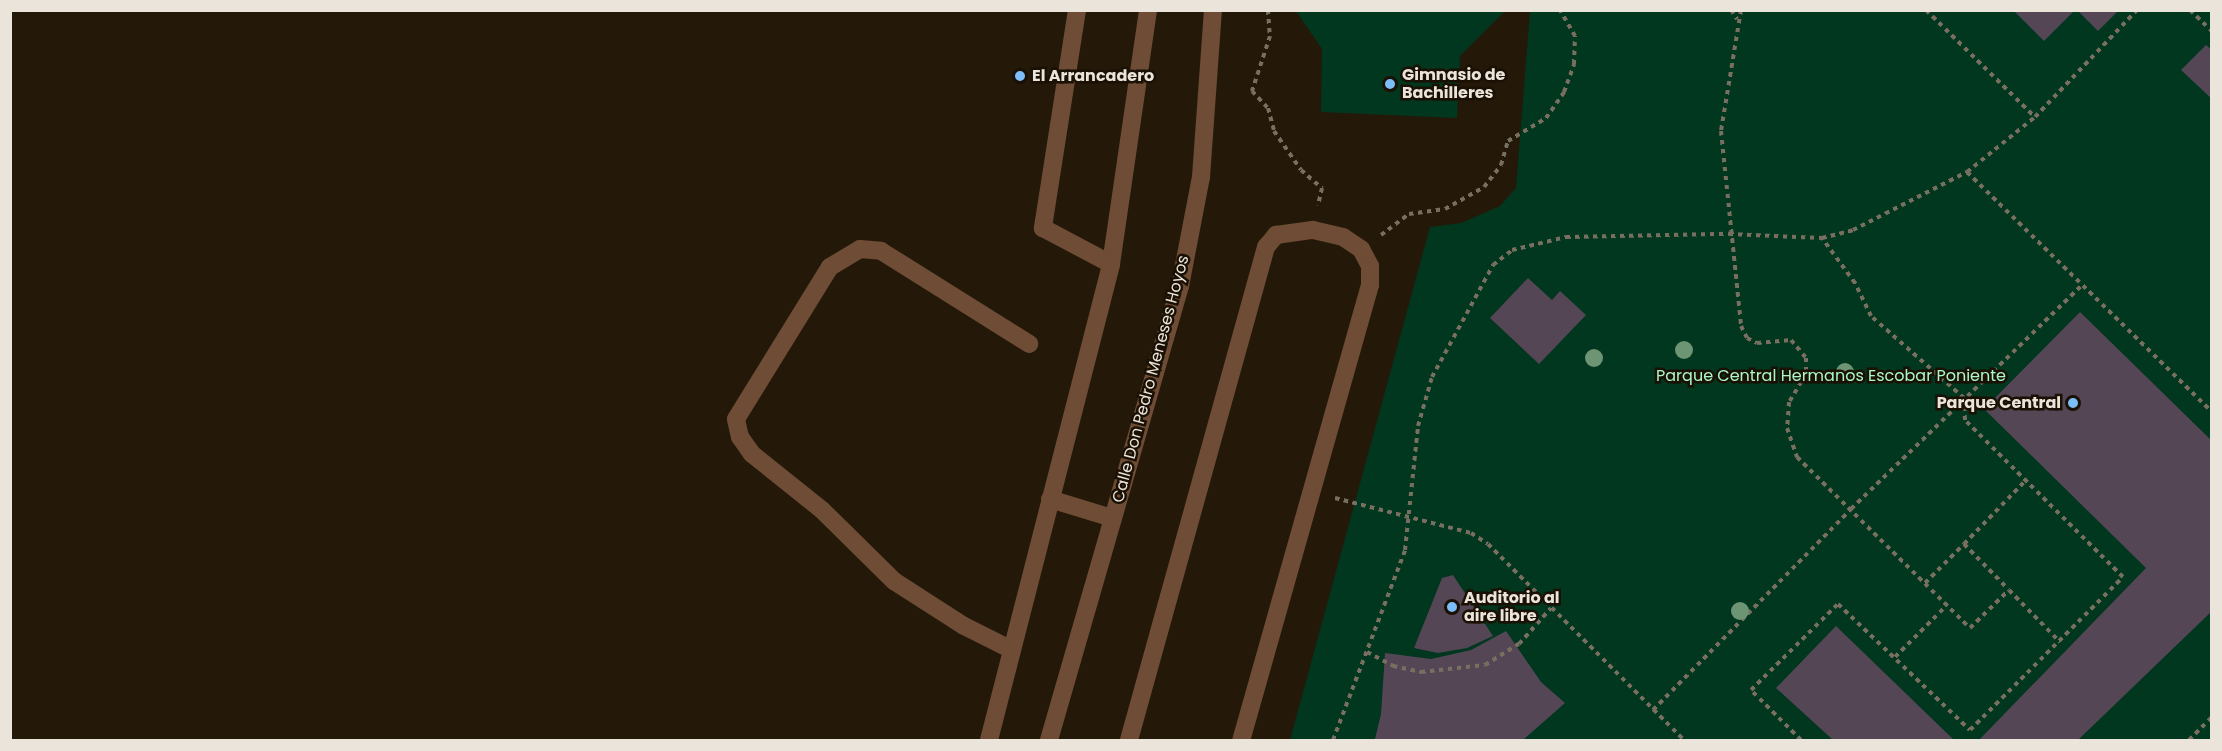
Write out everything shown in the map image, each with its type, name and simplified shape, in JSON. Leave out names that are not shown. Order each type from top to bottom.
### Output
[{"type":"street","points":[[1077,10],[1043,228],[1111,264]]},
{"type":"street","points":[[989,741],[1050,498],[1090,357],[1111,264],[1148,10]]},
{"type":"street","name":"Calle Don Pedro Meneses Hoyos","points":[[1049,741],[1182,275],[1201,177],[1213,10]]},
{"type":"street","points":[[1129,741],[1266,247],[1276,235],[1313,230],[1343,237],[1360,249],[1370,266],[1370,285],[1241,741]]},
{"type":"street","points":[[1012,650],[964,626],[894,581],[822,510],[752,454],[740,437],[736,419],[830,267],[860,249],[881,252],[1029,344]]},
{"type":"street","points":[[1050,498],[1112,518]]},
{"type":"path","points":[[1268,10],[1270,36],[1252,92],[1268,108],[1274,131],[1301,170],[1322,189],[1313,230]]},
{"type":"path","points":[[1360,249],[1409,214],[1445,209],[1484,187],[1501,165],[1508,141],[1546,118],[1574,64],[1575,36],[1560,10]]},
{"type":"path","points":[[1731,10],[1737,19]]},
{"type":"path","points":[[1741,10],[1737,19],[1721,131],[1729,234],[1740,296],[1741,326],[1747,338],[1769,344],[1781,338],[1791,340],[1806,358],[1806,374],[1790,402],[1787,428],[1792,445],[1810,472],[1970,628],[2009,590]]},
{"type":"path","points":[[1926,10],[2035,117]]},
{"type":"path","points":[[1333,741],[1405,550],[1407,516],[1419,426],[1432,377],[1493,265],[1512,250],[1566,237],[1729,234],[1822,238],[1853,230],[1967,172],[2035,117],[2137,10]]},
{"type":"path","points":[[2190,10],[2211,31]]},
{"type":"path","points":[[1967,172],[2211,412]]},
{"type":"path","points":[[1801,741],[1751,690],[1838,604],[1970,730],[2123,577],[1965,420],[1964,398],[1871,316],[1855,283],[1822,238]]},
{"type":"path","points":[[1653,710],[1964,398],[2081,286]]},
{"type":"path","points":[[1925,583],[2025,482]]},
{"type":"path","points":[[1311,491],[1471,533],[1488,544],[1684,741]]},
{"type":"path","points":[[1964,544],[2060,642]]},
{"type":"path","points":[[1894,657],[1946,606]]},
{"type":"path","points":[[1367,652],[1393,666],[1421,672],[1485,665],[1519,644],[1551,608]]},
{"type":"path","points":[[2188,741],[2211,717]]},
{"type":"green space","name":"Gimnasio de Bachilleres","points":[[1296,11],[1505,11],[1460,56],[1457,118],[1321,112],[1322,49]]},
{"type":"green space","name":"Parque Central Hermanos Escobar Poniente","points":[[1530,11],[2211,11],[2211,740],[1290,740],[1430,227],[1461,223],[1500,206],[1516,188]]},
{"type":"building","points":[[2013,10],[2075,10],[2044,41]]},
{"type":"building","points":[[2077,10],[2119,10],[2098,31]]},
{"type":"building","points":[[2206,45],[2212,50],[2212,99],[2181,70]]},
{"type":"building","points":[[1528,278],[1552,300],[1560,291],[1586,315],[1539,364],[1490,318]]},
{"type":"building","points":[[2080,312],[2212,441],[2212,611],[2078,740],[1979,740],[2146,568],[1984,409]]},
{"type":"building","name":"Auditorio al aire libre","points":[[1453,575],[1493,636],[1467,648],[1438,653],[1414,648],[1442,578]]},
{"type":"building","points":[[1836,626],[1954,740],[1833,740],[1776,688]]},
{"type":"building","points":[[1506,631],[1541,682],[1565,703],[1523,740],[1375,739],[1381,714],[1385,653],[1431,659],[1471,650]]},
{"type":"place","name":"El Arrancadero","points":[[1020,76]]},
{"type":"place","name":"Gimnasio de Bachilleres","points":[[1390,84]]},
{"type":"place","name":"Parque Central","points":[[2073,403]]},
{"type":"place","name":"Auditorio al aire libre","points":[[1452,607]]}]
